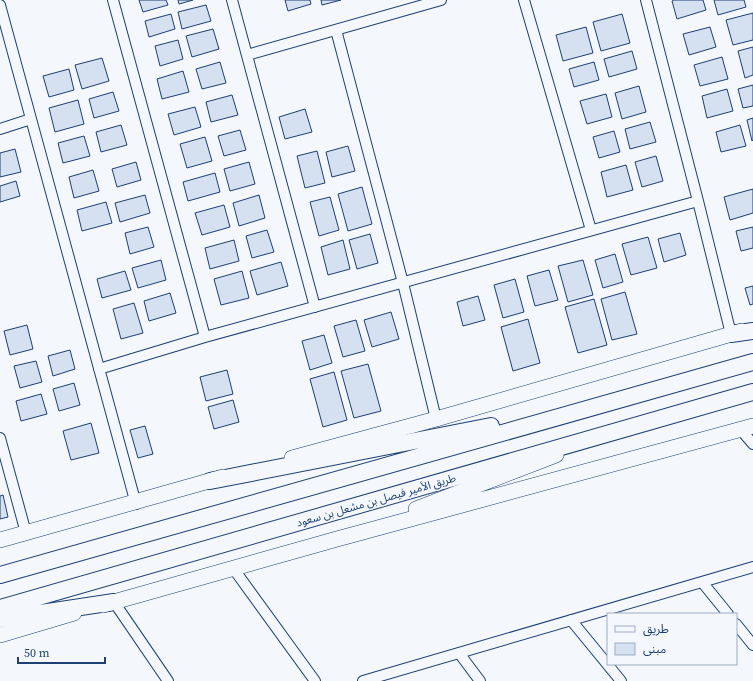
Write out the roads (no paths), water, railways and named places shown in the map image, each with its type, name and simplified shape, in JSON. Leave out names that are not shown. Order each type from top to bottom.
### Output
[{"type":"main road","points":[[0,540],[436,419],[753,328]]},
{"type":"main road","points":[[731,334],[753,331]]},
{"type":"main road","points":[[0,575],[753,362]]},
{"type":"main road","name":"طريق الأمير فيصل بن مشعل بن سعود","points":[[0,608],[753,392]]},
{"type":"main road","points":[[210,481],[599,405]]},
{"type":"main road","points":[[0,635],[337,539],[747,428]]},
{"type":"main road","points":[[337,539],[622,430]]},
{"type":"main road","points":[[0,619],[114,602]]},
{"type":"street","points":[[113,0],[205,338]]},
{"type":"street","points":[[232,0],[315,307]]},
{"type":"street","points":[[247,56],[441,0]]},
{"type":"street","points":[[524,0],[591,230]]},
{"type":"street","points":[[646,0],[731,334]]},
{"type":"street","points":[[0,6],[135,503]]},
{"type":"street","points":[[336,30],[403,283],[436,419]]},
{"type":"street","points":[[0,129],[31,119]]},
{"type":"street","points":[[99,369],[315,307],[698,201]]},
{"type":"street","points":[[747,428],[753,444]]},
{"type":"street","points":[[0,438],[26,533]]},
{"type":"street","points":[[363,681],[753,567]]},
{"type":"street","points":[[233,568],[315,681]]},
{"type":"street","points":[[702,582],[727,613]]},
{"type":"street","points":[[114,602],[168,681]]},
{"type":"street","points":[[572,620],[607,664]]},
{"type":"street","points":[[737,625],[753,645]]},
{"type":"street","points":[[459,653],[480,681]]},
{"type":"street","points":[[608,665],[621,681]]}]
